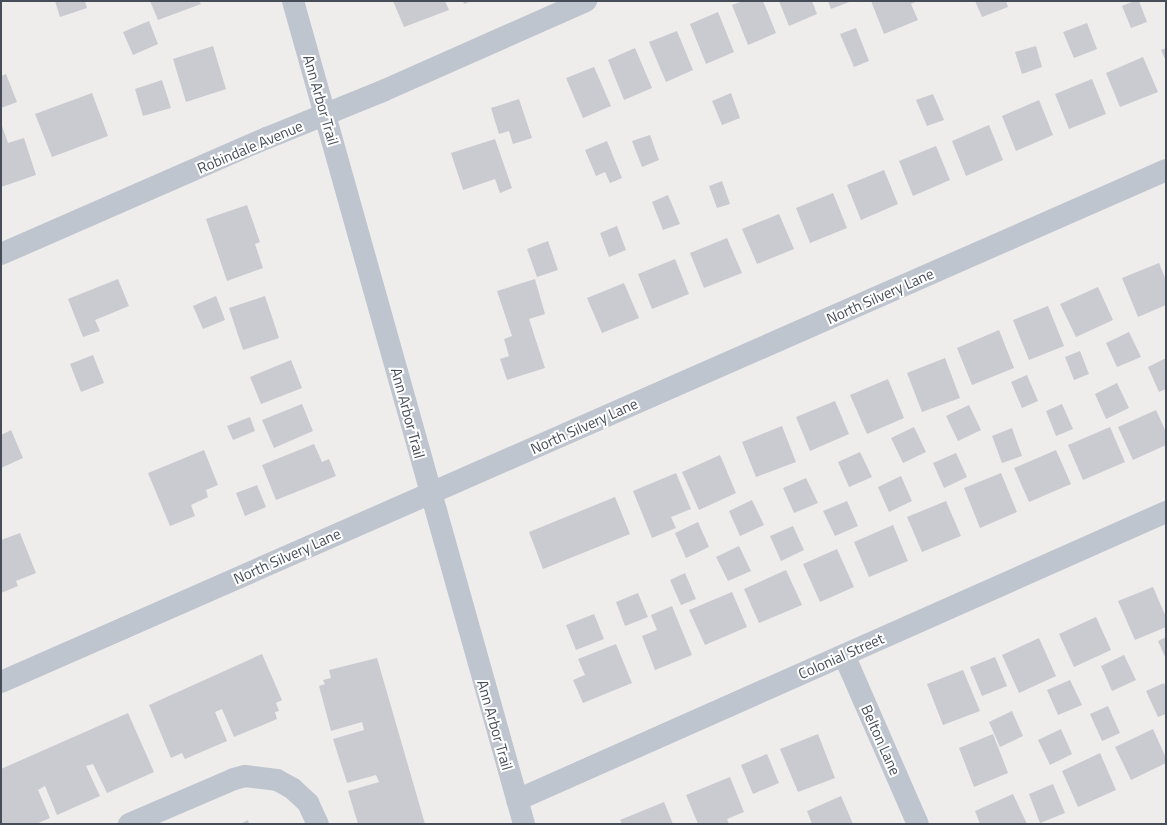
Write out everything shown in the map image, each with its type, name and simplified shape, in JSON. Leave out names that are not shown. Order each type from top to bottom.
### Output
[{"type":"street","name":"Ann Arbor Trail","points":[[293,1],[430,494],[524,824]]},
{"type":"street","name":"Robindale Avenue","points":[[1,254],[267,138],[326,116],[586,1]]},
{"type":"street","name":"North Silvery Lane","points":[[1,682],[1166,170]]},
{"type":"street","name":"Colonial Street","points":[[517,800],[1166,512]]},
{"type":"street","name":"Belton Lane","points":[[844,655],[918,824]]},
{"type":"street","points":[[130,824],[234,779],[245,776],[277,780],[293,789],[308,803],[318,824]]},
{"type":"building","points":[[55,1],[85,1],[87,8],[60,17]]},
{"type":"building","points":[[150,1],[199,1],[201,4],[158,20]]},
{"type":"building","points":[[393,1],[445,1],[449,10],[404,27]]},
{"type":"building","points":[[463,1],[472,1],[464,4]]},
{"type":"building","points":[[743,1],[763,1],[776,33],[748,45],[732,5]]},
{"type":"building","points":[[779,1],[812,1],[817,14],[789,26]]},
{"type":"building","points":[[828,1],[852,1],[831,9]]},
{"type":"building","points":[[871,1],[918,1],[911,4],[918,20],[884,34]]},
{"type":"building","points":[[975,1],[1006,1],[1008,7],[982,17]]},
{"type":"building","points":[[1134,1],[1139,1],[1147,22],[1131,28],[1122,6]]},
{"type":"building","points":[[718,12],[734,52],[706,64],[690,24]]},
{"type":"building","points":[[149,21],[158,44],[133,55],[123,32]]},
{"type":"building","points":[[1087,23],[1097,49],[1074,58],[1063,32]]},
{"type":"building","points":[[856,28],[869,61],[854,67],[840,34]]},
{"type":"building","points":[[677,31],[693,70],[666,82],[649,42]]},
{"type":"building","points":[[213,46],[226,89],[186,102],[173,59]]},
{"type":"building","points":[[1036,46],[1042,67],[1022,74],[1015,52]]},
{"type":"building","points":[[635,48],[652,88],[624,100],[608,60]]},
{"type":"building","points":[[1166,48],[1166,61],[1161,50]]},
{"type":"building","points":[[1143,57],[1158,92],[1120,107],[1106,73]]},
{"type":"building","points":[[594,67],[611,106],[583,118],[566,78]]},
{"type":"building","points":[[6,74],[17,102],[1,108],[1,76]]},
{"type":"building","points":[[1092,79],[1106,114],[1069,129],[1055,94]]},
{"type":"building","points":[[162,80],[171,108],[143,116],[135,89]]},
{"type":"building","points":[[92,93],[108,136],[52,157],[35,114]]},
{"type":"building","points":[[731,93],[740,118],[722,125],[712,101]]},
{"type":"building","points":[[933,94],[944,120],[927,126],[916,100]]},
{"type":"building","points":[[519,99],[532,138],[513,144],[509,131],[499,134],[491,108]]},
{"type":"building","points":[[1039,100],[1053,135],[1016,151],[1002,116]]},
{"type":"building","points":[[1,123],[8,143],[24,138],[36,175],[1,187]]},
{"type":"building","points":[[989,125],[1003,160],[966,176],[952,141]]},
{"type":"building","points":[[650,135],[659,160],[642,167],[632,141]]},
{"type":"building","points":[[495,139],[512,188],[500,193],[495,179],[463,190],[451,153]]},
{"type":"building","points":[[607,141],[622,178],[610,183],[605,172],[596,176],[585,150]]},
{"type":"building","points":[[936,146],[950,180],[913,196],[899,161]]},
{"type":"building","points":[[884,170],[898,204],[861,220],[847,185]]},
{"type":"building","points":[[722,181],[730,204],[717,208],[709,186]]},
{"type":"building","points":[[833,193],[847,228],[810,243],[796,208]]},
{"type":"building","points":[[668,195],[680,224],[663,230],[652,202]]},
{"type":"building","points":[[247,205],[260,242],[255,244],[263,268],[227,281],[206,219]]},
{"type":"building","points":[[779,214],[794,249],[757,264],[742,229]]},
{"type":"building","points":[[617,226],[626,250],[609,257],[600,233]]},
{"type":"building","points":[[727,238],[742,273],[704,288],[690,253]]},
{"type":"building","points":[[548,241],[558,270],[537,277],[527,249]]},
{"type":"building","points":[[675,259],[689,294],[652,309],[638,274]]},
{"type":"building","points":[[1159,263],[1166,280],[1166,305],[1138,317],[1122,278]]},
{"type":"building","points":[[118,279],[129,306],[95,320],[100,331],[83,337],[68,299]]},
{"type":"building","points":[[535,279],[545,314],[529,319],[545,368],[507,380],[500,359],[509,356],[504,339],[512,336],[497,291]]},
{"type":"building","points":[[624,283],[639,318],[602,333],[587,298]]},
{"type":"building","points":[[1098,287],[1113,320],[1076,337],[1060,304]]},
{"type":"building","points":[[216,296],[225,320],[203,329],[193,306]]},
{"type":"building","points":[[265,296],[279,338],[243,350],[229,308]]},
{"type":"building","points":[[1048,306],[1064,346],[1029,360],[1013,320]]},
{"type":"building","points":[[999,330],[1014,368],[972,385],[957,348]]},
{"type":"building","points":[[1129,332],[1141,357],[1117,367],[1106,343]]},
{"type":"building","points":[[1080,351],[1089,374],[1074,380],[1065,357]]},
{"type":"building","points":[[93,355],[104,383],[81,392],[70,364]]},
{"type":"building","points":[[945,358],[960,398],[922,412],[907,373]]},
{"type":"building","points":[[1166,358],[1166,389],[1159,392],[1148,367]]},
{"type":"building","points":[[291,360],[302,388],[261,404],[250,377]]},
{"type":"building","points":[[1027,375],[1038,401],[1022,408],[1011,382]]},
{"type":"building","points":[[888,379],[904,418],[867,434],[850,395]]},
{"type":"building","points":[[1117,383],[1129,408],[1106,419],[1095,394]]},
{"type":"building","points":[[835,401],[849,434],[810,451],[796,417]]},
{"type":"building","points":[[302,404],[313,431],[274,448],[262,420]]},
{"type":"building","points":[[1062,404],[1073,429],[1056,436],[1046,411]]},
{"type":"building","points":[[969,405],[981,430],[958,441],[946,416]]},
{"type":"building","points":[[1156,410],[1166,432],[1166,445],[1133,460],[1118,427]]},
{"type":"building","points":[[250,417],[255,431],[233,440],[227,426]]},
{"type":"building","points":[[782,426],[796,462],[756,477],[742,442]]},
{"type":"building","points":[[914,427],[926,452],[903,463],[891,438]]},
{"type":"building","points":[[1110,427],[1125,462],[1083,480],[1068,445]]},
{"type":"building","points":[[1012,428],[1022,456],[1002,463],[992,436]]},
{"type":"building","points":[[11,430],[23,458],[1,468],[1,435]]},
{"type":"building","points":[[314,444],[322,462],[329,459],[336,476],[276,500],[262,465]]},
{"type":"building","points":[[204,450],[218,485],[206,490],[208,497],[191,505],[195,516],[170,526],[148,473]]},
{"type":"building","points":[[1056,450],[1071,484],[1029,502],[1014,468]]},
{"type":"building","points":[[860,452],[872,477],[849,487],[838,462]]},
{"type":"building","points":[[956,453],[967,477],[944,488],[933,463]]},
{"type":"building","points":[[720,455],[736,493],[699,510],[682,472]]},
{"type":"building","points":[[676,473],[691,509],[671,517],[676,528],[652,538],[633,491]]},
{"type":"building","points":[[1001,473],[1017,512],[980,528],[964,488]]},
{"type":"building","points":[[901,476],[912,501],[889,512],[878,487]]},
{"type":"building","points":[[806,478],[818,503],[794,513],[783,488]]},
{"type":"building","points":[[257,485],[266,507],[245,516],[236,493]]},
{"type":"building","points":[[615,497],[630,534],[543,569],[529,532]]},
{"type":"building","points":[[752,500],[764,525],[740,536],[729,511]]},
{"type":"building","points":[[847,501],[858,526],[835,536],[823,511]]},
{"type":"building","points":[[946,501],[961,536],[922,552],[907,517]]},
{"type":"building","points":[[698,522],[709,547],[686,558],[675,533]]},
{"type":"building","points":[[893,525],[908,561],[869,577],[854,542]]},
{"type":"building","points":[[793,526],[804,550],[781,561],[770,536]]},
{"type":"building","points":[[20,533],[36,573],[16,581],[18,586],[1,593],[1,540]]},
{"type":"building","points":[[739,546],[751,571],[728,581],[716,557]]},
{"type":"building","points":[[837,549],[854,587],[820,602],[803,564]]},
{"type":"building","points":[[786,570],[802,605],[759,623],[744,589]]},
{"type":"building","points":[[685,573],[696,599],[681,605],[670,580]]},
{"type":"building","points":[[1153,587],[1166,617],[1166,627],[1135,640],[1118,601]]},
{"type":"building","points":[[732,592],[747,627],[705,645],[689,610]]},
{"type":"building","points":[[638,593],[648,617],[625,626],[616,602]]},
{"type":"building","points":[[672,606],[692,655],[655,670],[642,636],[657,630],[651,615]]},
{"type":"building","points":[[594,614],[604,639],[576,650],[566,625]]},
{"type":"building","points":[[1096,617],[1111,650],[1074,667],[1059,634]]},
{"type":"building","points":[[1166,637],[1166,659],[1158,641]]},
{"type":"building","points":[[1039,638],[1056,676],[1019,693],[1002,655]]},
{"type":"building","points":[[616,644],[632,683],[583,703],[573,680],[585,675],[578,659]]},
{"type":"building","points":[[262,654],[282,700],[276,703],[279,711],[275,712],[277,719],[234,737],[222,709],[215,712],[227,741],[185,759],[182,753],[171,758],[149,705]]},
{"type":"building","points":[[1124,655],[1136,680],[1112,691],[1101,666]]},
{"type":"building","points":[[995,657],[1007,686],[982,696],[970,667]]},
{"type":"building","points":[[377,658],[425,824],[358,824],[348,791],[379,782],[376,775],[347,783],[333,739],[364,730],[362,722],[331,731],[319,686],[325,684],[323,680],[331,678],[329,670]]},
{"type":"building","points":[[963,670],[980,711],[943,725],[927,684]]},
{"type":"building","points":[[1070,680],[1082,705],[1058,715],[1047,690]]},
{"type":"building","points":[[1164,683],[1166,688],[1166,714],[1158,717],[1146,691]]},
{"type":"building","points":[[1108,706],[1120,733],[1102,741],[1090,714]]},
{"type":"building","points":[[1012,711],[1023,736],[1000,747],[989,722]]},
{"type":"building","points":[[128,713],[154,772],[107,793],[93,764],[86,766],[100,796],[57,815],[45,786],[38,790],[50,818],[36,824],[1,824],[1,769]]},
{"type":"building","points":[[1061,729],[1072,754],[1050,765],[1038,740]]},
{"type":"building","points":[[1153,729],[1166,758],[1166,763],[1131,780],[1115,747]]},
{"type":"building","points":[[818,734],[835,778],[798,792],[780,749]]},
{"type":"building","points":[[993,734],[1008,773],[974,787],[959,748]]},
{"type":"building","points":[[1100,753],[1116,790],[1078,807],[1062,771]]},
{"type":"building","points":[[767,754],[779,783],[753,794],[741,765]]},
{"type":"building","points":[[730,777],[744,812],[727,819],[729,824],[698,824],[686,795]]},
{"type":"building","points":[[1053,784],[1065,813],[1040,823],[1029,794]]},
{"type":"building","points":[[1013,794],[1027,824],[980,824],[975,811]]},
{"type":"building","points":[[841,796],[853,824],[812,824],[807,811]]},
{"type":"building","points":[[664,802],[673,824],[622,824],[620,820]]},
{"type":"building","points":[[248,820],[249,824],[240,824]]}]
